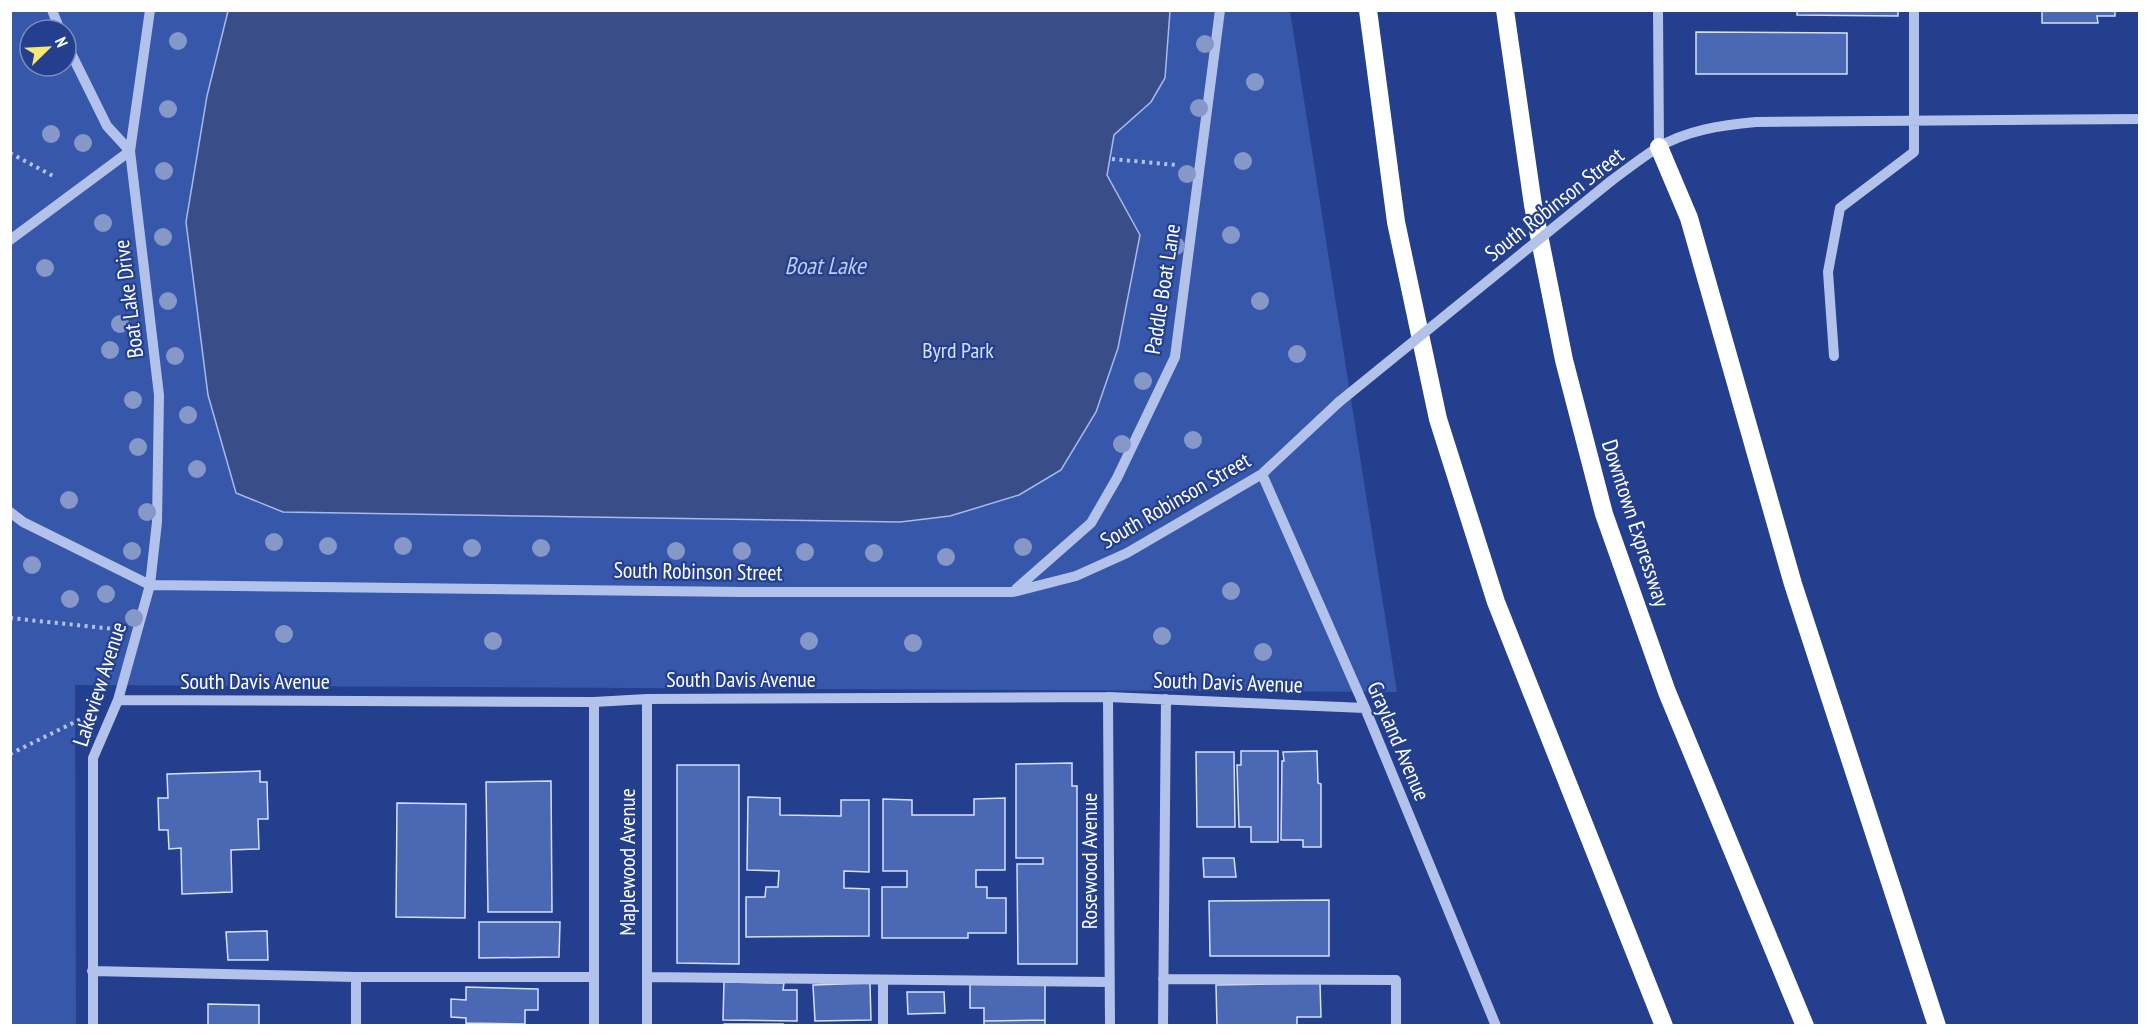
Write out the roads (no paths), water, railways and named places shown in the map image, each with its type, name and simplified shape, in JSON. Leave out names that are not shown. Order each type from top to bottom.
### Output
[{"type":"highway","points":[[1368,10],[1396,222],[1438,419],[1496,602],[1664,1026]]},
{"type":"highway","name":"Downtown Expressway","points":[[1505,10],[1535,216],[1564,360],[1604,514],[1667,692],[1804,1026]]},
{"type":"highway","points":[[1659,147],[1689,218],[1793,584],[1937,1026]]},
{"type":"street","name":"Boat Lake Drive","points":[[150,10],[130,151],[159,395],[157,522],[150,585]]},
{"type":"street","name":"Paddle Boat Lane","points":[[1013,592],[1091,524],[1117,478],[1175,357],[1220,10]]},
{"type":"street","points":[[1658,10],[1659,147]]},
{"type":"street","points":[[1834,356],[1828,272],[1840,208],[1914,152],[1914,10]]},
{"type":"street","points":[[10,240],[130,151],[107,126],[78,67]]},
{"type":"street","name":"South Robinson Street","points":[[150,585],[741,592],[1013,592],[1076,576],[1127,553],[1262,474],[1339,402],[1611,181],[1659,147],[1700,129],[1768,122],[2139,119]]},
{"type":"street","name":"Grayland Avenue","points":[[1262,474],[1365,708],[1496,1026]]},
{"type":"street","points":[[10,512],[23,522],[150,585]]},
{"type":"street","name":"Lakeview Avenue","points":[[93,1026],[93,758],[118,700],[150,585]]},
{"type":"street","name":"South Davis Avenue","points":[[118,700],[594,702],[647,699],[1108,697],[1365,708]]},
{"type":"street","name":"Rosewood Avenue","points":[[1108,697],[1110,1026]]},
{"type":"street","name":"Maplewood Avenue","points":[[647,699],[647,1026]]},
{"type":"street","points":[[1163,1026],[1166,699]]},
{"type":"street","name":"Maplewood Avenue","points":[[594,702],[594,1026]]},
{"type":"street","points":[[92,970],[356,977],[594,977]]},
{"type":"street","points":[[356,977],[356,1026]]},
{"type":"street","points":[[647,977],[1109,982]]},
{"type":"street","points":[[1163,979],[1396,980],[1396,1026]]},
{"type":"street","points":[[883,980],[883,1026]]},
{"type":"water","name":"Boat Lake","points":[[228,11],[1170,11],[1165,78],[1151,102],[1114,135],[1107,175],[1140,235],[1118,348],[1096,412],[1061,470],[1019,495],[950,516],[900,522],[283,512],[236,493],[208,395],[186,222],[207,96]]},
{"type":"park label","name":"Byrd Park","points":[[958,350]]}]
